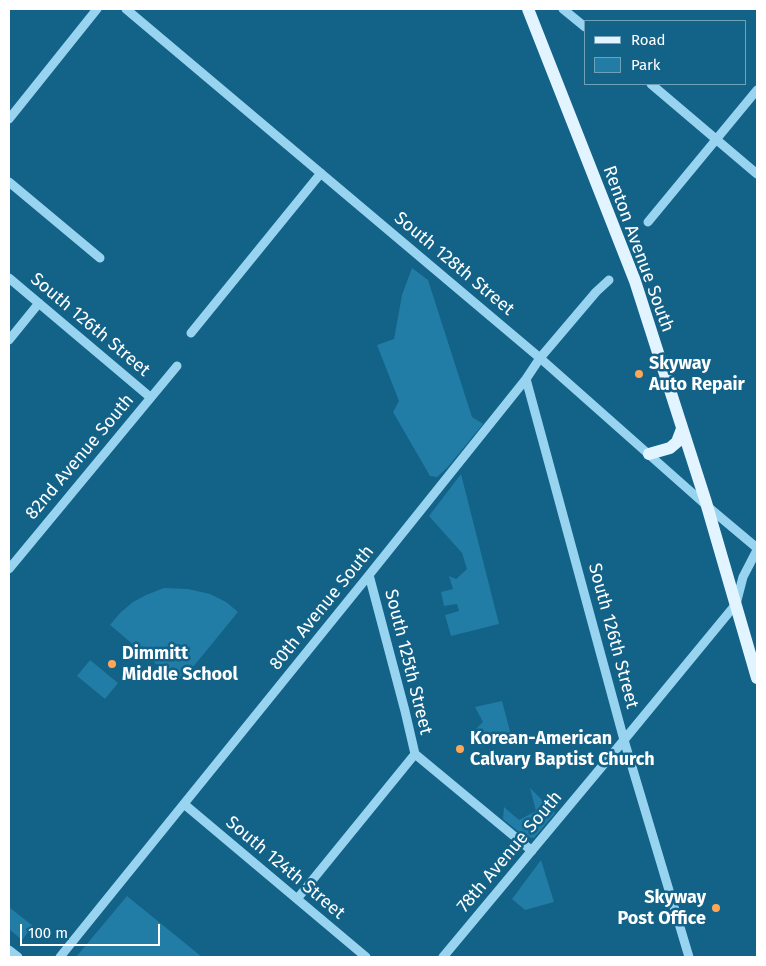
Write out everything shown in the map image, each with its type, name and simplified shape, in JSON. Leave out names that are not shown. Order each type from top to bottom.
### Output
[{"type":"main road","name":"Renton Avenue South","points":[[528,9],[634,281],[707,506],[757,678]]},
{"type":"main road","points":[[649,454],[670,448],[677,442],[682,429]]},
{"type":"street","points":[[9,119],[97,9]]},
{"type":"street","name":"South 128th Street","points":[[126,9],[540,358],[757,549]]},
{"type":"street","points":[[563,9],[584,26]]},
{"type":"street","points":[[652,85],[757,174]]},
{"type":"street","points":[[648,222],[757,90]]},
{"type":"street","points":[[190,333],[321,173]]},
{"type":"street","points":[[9,182],[100,258]]},
{"type":"street","name":"South 126th Street","points":[[9,278],[150,397]]},
{"type":"street","name":"80th Avenue South","points":[[60,957],[369,575],[526,379],[540,358],[596,292],[609,280]]},
{"type":"street","points":[[9,340],[39,303]]},
{"type":"street","name":"82nd Avenue South","points":[[9,569],[177,366]]},
{"type":"street","name":"South 126th Street","points":[[526,379],[624,740],[689,957]]},
{"type":"street","name":"78th Avenue South","points":[[443,957],[736,604],[743,577],[757,549]]},
{"type":"street","name":"South 125th Street","points":[[369,575],[405,712],[414,754],[532,851]]},
{"type":"street","points":[[297,899],[414,754]]},
{"type":"street","name":"South 124th Street","points":[[184,804],[366,957]]},
{"type":"street","points":[[9,950],[18,957]]},
{"type":"green space","points":[[412,268],[428,280],[472,417],[483,424],[447,468],[437,477],[430,476],[393,412],[399,401],[377,345],[394,339],[402,295]]},
{"type":"green space","points":[[461,474],[499,624],[451,636],[445,615],[459,611],[457,604],[444,606],[441,592],[453,589],[449,576],[456,579],[467,569],[462,553],[429,516]]},
{"type":"green space","points":[[164,588],[188,589],[210,594],[226,602],[238,612],[184,678],[174,679],[110,625],[133,602]]},
{"type":"green space","points":[[90,660],[118,683],[105,699],[77,676]]},
{"type":"green space","points":[[502,701],[512,739],[480,747],[475,730],[483,722],[475,707]]},
{"type":"green space","points":[[530,788],[555,813],[534,838],[525,837],[503,819],[504,807],[519,820],[536,811]]},
{"type":"green space","points":[[541,860],[554,902],[525,910],[512,899]]},
{"type":"green space","points":[[127,896],[202,957],[76,957]]},
{"type":"green space","points":[[9,907],[33,926],[22,940],[9,929]]},
{"type":"place","name":"Skyway Auto Repair","points":[[639,374]]},
{"type":"place","name":"Dimmitt Middle School","points":[[112,664]]},
{"type":"place","name":"Korean-American Calvary Baptist Church","points":[[460,749]]},
{"type":"place","name":"Skyway Post Office","points":[[716,908]]}]
